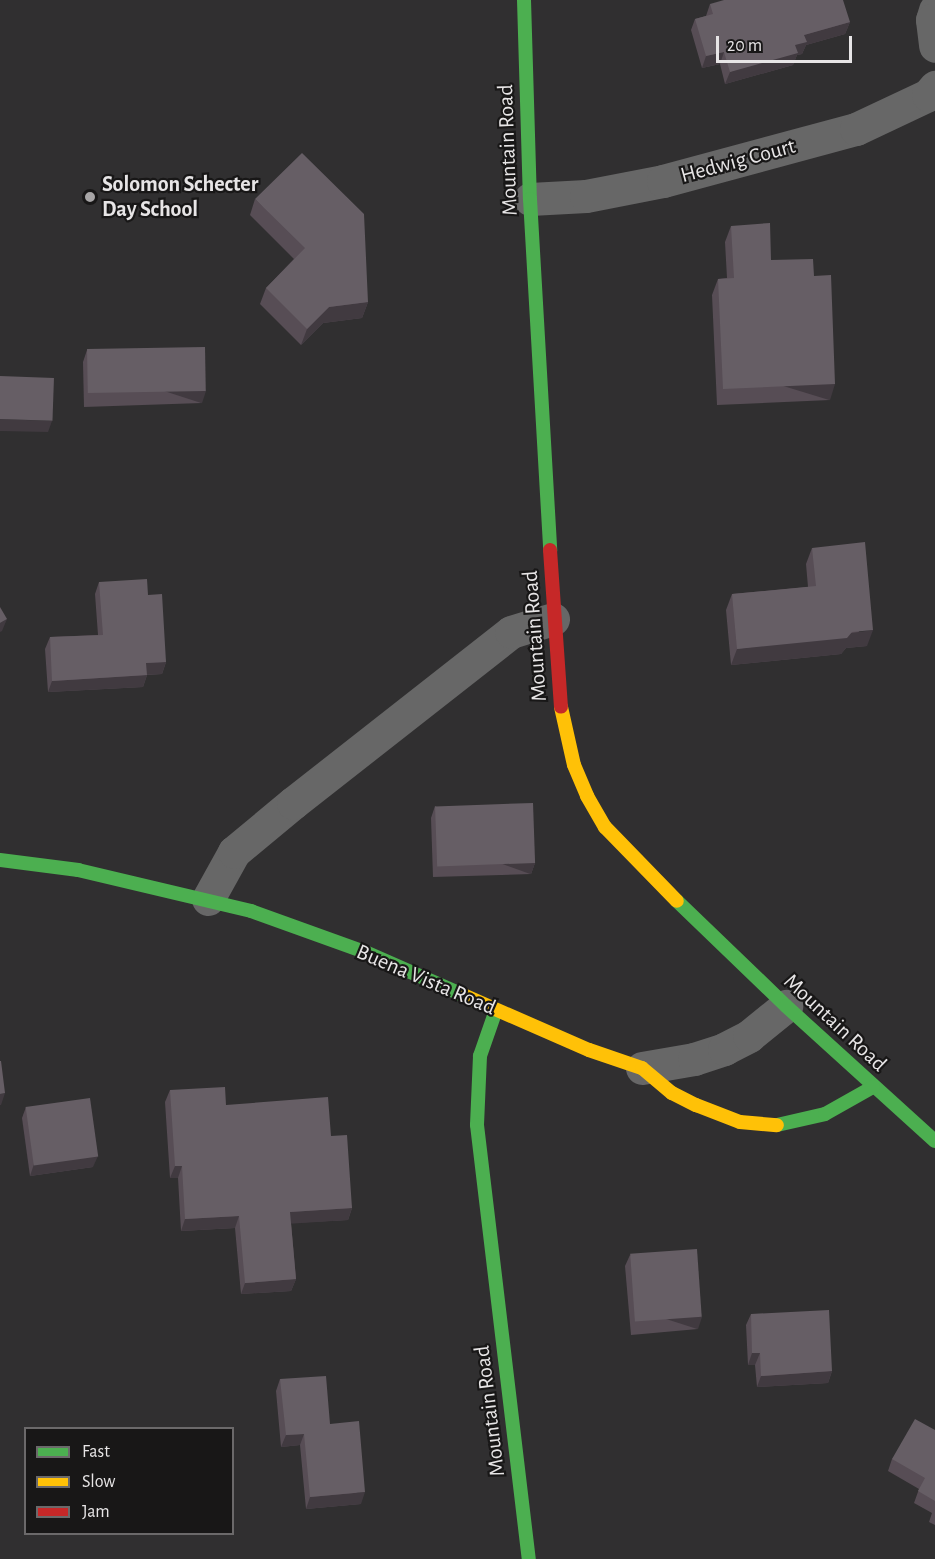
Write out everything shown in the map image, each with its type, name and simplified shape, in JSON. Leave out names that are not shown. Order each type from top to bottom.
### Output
[{"type":"street","name":"Mountain Road","points":[[524,0],[530,199],[557,685],[564,728],[587,796],[605,827],[633,858],[786,1006],[935,1141]]},
{"type":"street","points":[[935,10],[932,20],[935,46]]},
{"type":"street","name":"Hedwig Court","points":[[530,199],[586,196],[663,182],[856,129],[928,94],[935,87]]},
{"type":"street","points":[[208,899],[234,852],[293,803],[511,632],[553,619]]},
{"type":"street","name":"Buena Vista Road","points":[[0,860],[78,870],[251,911],[365,952],[589,1050],[642,1068],[672,1093],[696,1106],[740,1122],[759,1125],[791,1123],[825,1114],[873,1087]]},
{"type":"street","name":"Buena Vista Road","points":[[642,1068],[694,1059],[724,1049],[749,1036],[786,1006]]},
{"type":"street","name":"Mountain Road","points":[[496,1010],[480,1056],[477,1125],[529,1559]]},
{"type":"building","points":[[724,0],[843,0],[850,22],[804,35],[807,42],[795,45],[798,53],[730,72],[724,52],[706,56],[695,19],[713,14],[710,4]]},
{"type":"building","points":[[302,153],[364,214],[368,302],[329,307],[307,329],[266,288],[305,248],[255,199]]},
{"type":"building","points":[[770,223],[771,260],[813,259],[814,276],[831,275],[835,384],[723,389],[718,279],[734,278],[731,226]]},
{"type":"building","points":[[205,347],[206,391],[88,393],[87,349]]},
{"type":"building","points":[[0,376],[54,378],[52,421],[0,419]]},
{"type":"building","points":[[865,542],[873,630],[852,632],[847,638],[737,649],[732,594],[816,586],[812,548]]},
{"type":"building","points":[[147,579],[148,595],[162,594],[166,662],[146,663],[147,675],[52,681],[50,637],[103,635],[99,582]]},
{"type":"building","points":[[0,607],[7,619],[0,623]]},
{"type":"building","points":[[533,803],[535,863],[437,866],[435,806]]},
{"type":"building","points":[[0,1061],[5,1093],[0,1094]]},
{"type":"building","points":[[225,1087],[226,1105],[328,1097],[331,1136],[347,1135],[352,1208],[290,1212],[296,1279],[245,1283],[239,1216],[185,1219],[182,1166],[175,1166],[170,1090]]},
{"type":"building","points":[[90,1098],[98,1156],[34,1165],[26,1107]]},
{"type":"building","points":[[697,1249],[702,1317],[635,1322],[630,1254]]},
{"type":"building","points":[[829,1310],[832,1371],[761,1376],[760,1353],[752,1353],[751,1314]]},
{"type":"building","points":[[326,1376],[330,1424],[359,1421],[365,1492],[310,1497],[304,1434],[286,1435],[280,1379]]},
{"type":"building","points":[[915,1419],[935,1430],[935,1501],[918,1491],[925,1478],[892,1459]]},
{"type":"traffic: fast","points":[[524,0],[530,199],[550,550]]},
{"type":"traffic: fast","points":[[0,860],[78,870],[251,911],[365,952],[463,995]]},
{"type":"traffic: fast","points":[[677,901],[786,1006],[935,1141]]},
{"type":"traffic: fast","points":[[496,1010],[480,1056],[477,1125],[529,1559]]},
{"type":"traffic: fast","points":[[777,1125],[825,1114],[873,1087]]},
{"type":"traffic: slow","points":[[561,707],[574,765],[587,796],[605,827],[677,901]]},
{"type":"traffic: slow","points":[[463,995],[589,1050],[642,1068],[672,1093],[696,1105],[740,1122],[777,1125]]},
{"type":"traffic: jam","points":[[550,550],[561,707]]},
{"type":"place","name":"Solomon Schecter Day School","points":[[90,197]]}]
